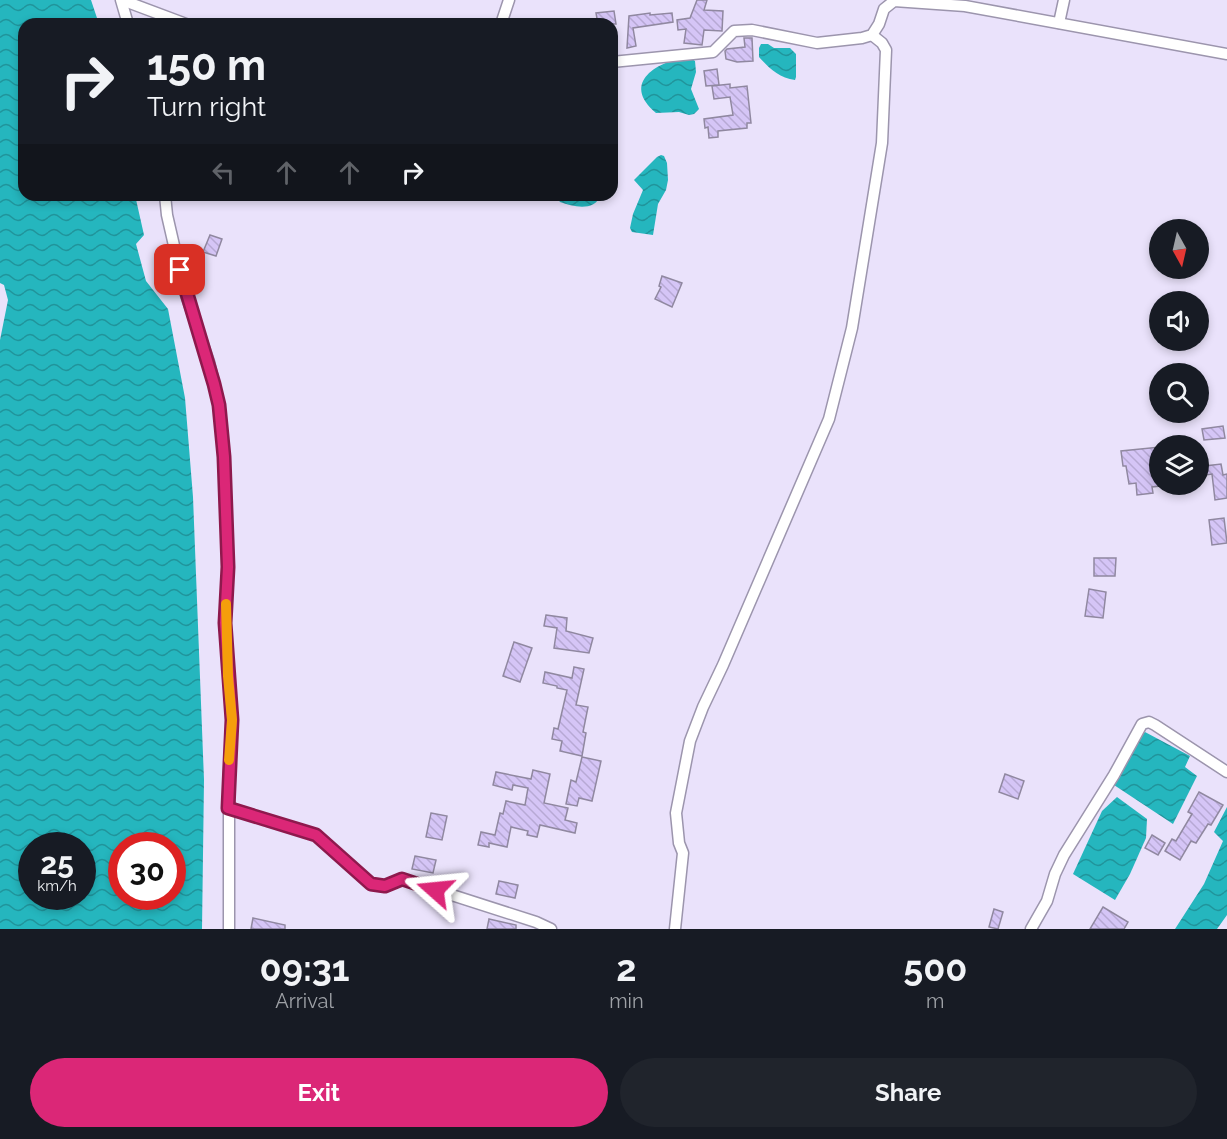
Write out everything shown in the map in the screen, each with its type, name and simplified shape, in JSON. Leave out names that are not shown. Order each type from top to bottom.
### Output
[{"type":"street","points":[[121,0],[126,18]]},
{"type":"street","points":[[121,0],[170,18]]},
{"type":"street","points":[[505,18],[509,0]]},
{"type":"street","points":[[1059,23],[1064,0]]},
{"type":"street","points":[[618,61],[714,52],[734,31],[752,30],[817,43],[862,38],[872,35],[884,9],[894,1],[965,6],[1227,54]]},
{"type":"street","points":[[675,929],[682,853],[676,813],[690,741],[829,419],[852,328],[882,143],[886,50],[882,42],[872,35]]},
{"type":"street","points":[[166,201],[184,289],[209,362],[219,405],[224,457],[228,567],[225,623],[232,720],[228,808],[229,929]]},
{"type":"street","points":[[1031,929],[1047,901],[1054,874],[1064,855],[1114,775],[1142,724],[1149,722],[1155,725],[1227,772]]},
{"type":"street","points":[[228,808],[316,835],[371,884],[385,886],[402,879],[536,922],[551,929]]},
{"type":"water","points":[[0,0],[91,0],[97,18],[18,18],[18,201],[136,201],[144,235],[136,244],[146,281],[168,309],[185,398],[193,497],[204,780],[202,929],[0,929],[0,340],[8,300],[4,285],[0,283]]},
{"type":"water","points":[[761,44],[768,44],[774,48],[790,48],[796,54],[795,80],[779,75],[759,57]]},
{"type":"water","points":[[689,57],[695,61],[696,72],[691,89],[699,109],[689,115],[679,112],[656,113],[646,102],[642,92],[642,83],[655,68]]},
{"type":"water","points":[[661,155],[667,163],[668,180],[666,190],[658,204],[653,235],[632,232],[630,228],[633,214],[643,190],[634,180]]},
{"type":"water","points":[[559,201],[597,201],[583,207]]},
{"type":"water","points":[[1145,732],[1190,756],[1185,767],[1197,776],[1173,824],[1114,785]]},
{"type":"water","points":[[1117,797],[1147,819],[1146,838],[1115,900],[1073,874],[1102,811]]},
{"type":"water","points":[[1227,807],[1227,915],[1217,929],[1175,929],[1204,884],[1223,841],[1214,832]]},
{"type":"building","points":[[697,0],[707,0],[704,10],[723,11],[722,31],[704,30],[702,45],[684,43],[686,29],[678,30],[677,20],[690,18]]},
{"type":"building","points":[[614,11],[615,18],[597,18],[596,13]]},
{"type":"building","points":[[650,13],[650,15],[672,13],[673,22],[633,28],[636,46],[627,48],[629,16]]},
{"type":"building","points":[[744,38],[752,38],[753,61],[737,62],[726,59],[727,49],[745,47]]},
{"type":"building","points":[[717,69],[719,85],[706,86],[704,71]]},
{"type":"building","points":[[730,84],[730,88],[747,86],[751,123],[747,123],[747,128],[718,131],[718,137],[709,138],[708,127],[705,128],[704,119],[733,115],[730,97],[714,99],[712,86]]},
{"type":"building","points":[[210,235],[222,239],[216,256],[203,252]]},
{"type":"building","points":[[662,276],[682,283],[672,307],[655,299],[661,287],[659,286]]},
{"type":"building","points":[[1223,426],[1225,438],[1209,440],[1209,435],[1203,435],[1202,429]]},
{"type":"building","points":[[1149,448],[1149,494],[1137,495],[1136,483],[1129,484],[1121,451]]},
{"type":"building","points":[[1221,464],[1223,475],[1227,474],[1227,498],[1215,500],[1209,466]]},
{"type":"building","points":[[1224,518],[1227,543],[1212,545],[1209,520]]},
{"type":"building","points":[[1094,558],[1116,558],[1115,576],[1094,576]]},
{"type":"building","points":[[1089,589],[1106,592],[1103,618],[1085,616]]},
{"type":"building","points":[[546,615],[567,618],[566,631],[593,638],[589,653],[554,648],[557,628],[544,626]]},
{"type":"building","points":[[514,642],[532,648],[520,682],[503,676]]},
{"type":"building","points":[[574,667],[584,669],[576,705],[588,707],[583,732],[586,733],[582,756],[560,751],[562,741],[552,739],[554,728],[558,729],[567,690],[543,683],[545,672],[572,678]]},
{"type":"building","points":[[582,757],[601,761],[592,801],[579,798],[577,806],[566,804],[571,780],[576,782]]},
{"type":"building","points":[[533,770],[550,774],[544,803],[568,808],[565,820],[577,823],[575,833],[540,825],[537,837],[527,835],[528,831],[511,827],[507,847],[489,843],[489,847],[478,845],[481,832],[495,835],[500,813],[503,814],[506,801],[525,805],[528,788],[513,785],[512,790],[493,785],[496,772],[531,779]]},
{"type":"building","points":[[1005,774],[1024,781],[1018,799],[999,792]]},
{"type":"building","points":[[1199,792],[1223,805],[1211,825],[1208,824],[1196,843],[1191,841],[1180,860],[1165,851],[1172,839],[1176,841],[1192,814],[1188,812]]},
{"type":"building","points":[[431,813],[447,816],[442,840],[426,837]]},
{"type":"building","points":[[1152,835],[1165,843],[1158,855],[1145,848]]},
{"type":"building","points":[[415,856],[436,860],[433,873],[412,869]]},
{"type":"building","points":[[499,881],[518,885],[515,898],[496,894]]},
{"type":"building","points":[[1103,907],[1128,922],[1124,929],[1090,929]]},
{"type":"building","points":[[994,909],[1003,912],[998,929],[989,927]]},
{"type":"building","points":[[253,918],[285,925],[285,929],[251,929]]},
{"type":"building","points":[[489,919],[516,925],[516,929],[487,929]]},
{"type":"slow traffic","points":[[226,604],[225,623],[232,720],[229,760]]},
{"type":"route","points":[[180,270],[184,289],[209,362],[219,405],[224,457],[228,567],[225,623],[232,720],[228,808],[316,835],[371,884],[385,886],[402,879],[435,890]]}]
